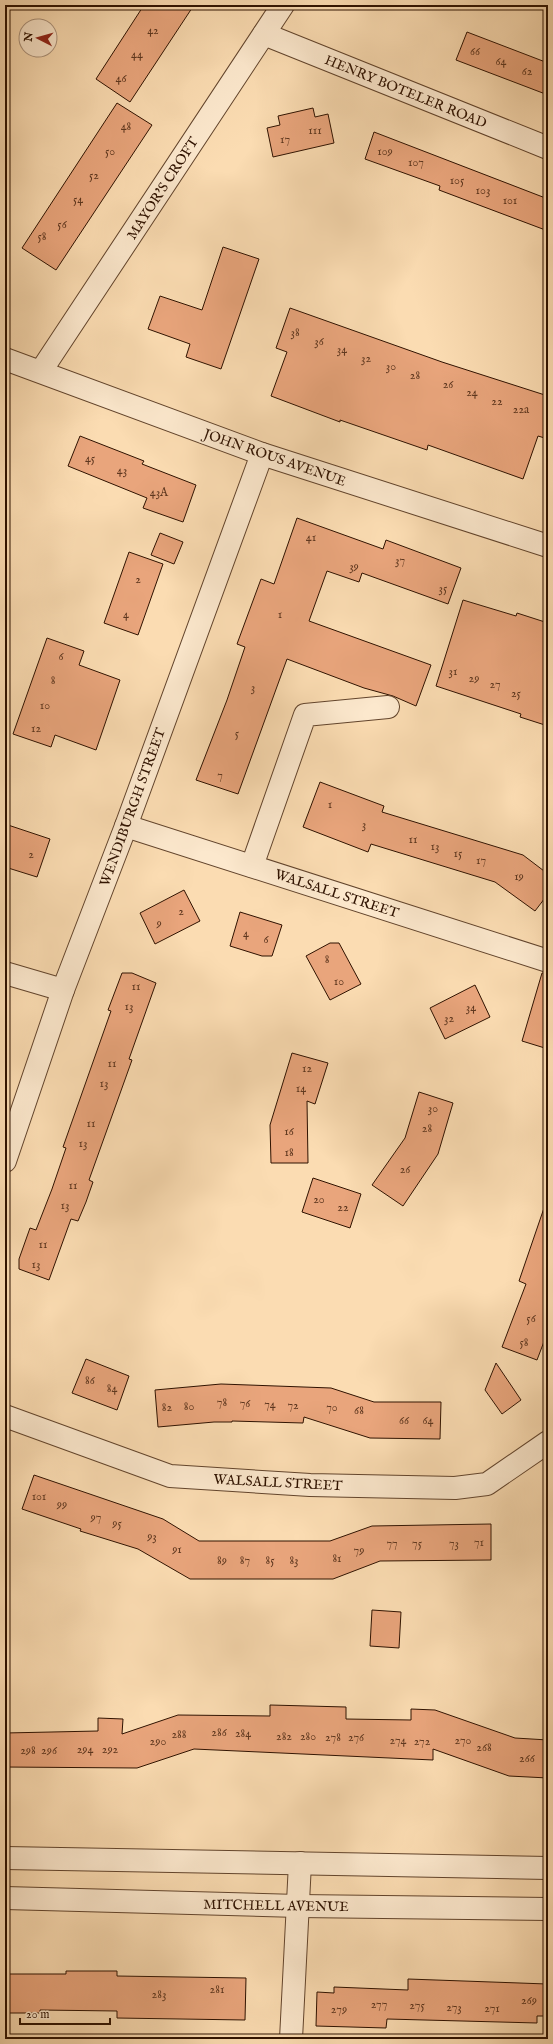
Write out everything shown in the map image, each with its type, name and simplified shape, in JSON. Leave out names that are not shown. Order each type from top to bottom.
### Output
[{"type":"street","name":"MAYOR'S CROFT","points":[[41,371],[283,5]]},
{"type":"street","name":"HENRY BOTELER ROAD","points":[[264,34],[548,148]]},
{"type":"street","name":"JOHN ROUS AVENUE","points":[[5,359],[41,371],[122,404],[262,454],[548,546]]},
{"type":"street","name":"WENDIBURGH STREET","points":[[5,1161],[63,990],[126,826],[262,454]]},
{"type":"street","points":[[252,866],[304,715],[388,708]]},
{"type":"street","name":"WALSALL STREET","points":[[126,826],[548,961]]},
{"type":"street","points":[[5,973],[63,990]]},
{"type":"street","name":"WALSALL STREET","points":[[5,1416],[170,1476],[310,1485],[455,1488],[487,1484],[548,1442]]},
{"type":"street","points":[[5,1858],[548,1868]]},
{"type":"street","points":[[291,2039],[300,1863]]},
{"type":"street","name":"MITCHELL AVENUE","points":[[5,1898],[298,1906],[548,1909]]},
{"type":"building","points":[[144,5],[194,5],[130,102],[96,79]]},
{"type":"building","points":[[467,32],[548,63],[548,95],[456,60]]},
{"type":"building","points":[[117,103],[152,125],[56,270],[22,248]]},
{"type":"building","points":[[313,108],[315,117],[328,114],[334,143],[273,157],[267,128],[280,125],[278,116]]},
{"type":"building","points":[[374,132],[548,199],[548,231],[439,190],[440,186],[365,159]]},
{"type":"building","points":[[223,247],[259,259],[221,369],[186,357],[190,344],[148,329],[160,296],[202,310]]},
{"type":"building","points":[[290,308],[442,362],[548,396],[548,439],[538,436],[523,479],[428,445],[427,450],[340,420],[340,422],[271,396],[287,352],[276,348]]},
{"type":"building","points":[[80,436],[144,461],[142,464],[196,485],[183,522],[143,508],[147,498],[68,466]]},
{"type":"building","points":[[297,518],[383,549],[386,540],[461,568],[448,604],[362,573],[359,582],[327,571],[309,621],[431,665],[416,706],[393,696],[364,688],[287,659],[238,794],[196,780],[227,700],[245,647],[237,644],[261,579],[274,584]]},
{"type":"building","points":[[160,533],[183,542],[174,564],[151,555]]},
{"type":"building","points":[[129,552],[163,564],[138,635],[104,623]]},
{"type":"building","points":[[463,600],[516,616],[517,613],[548,623],[548,726],[520,717],[521,714],[436,686]]},
{"type":"building","points":[[47,638],[84,651],[79,665],[120,680],[96,750],[55,735],[51,747],[13,734]]},
{"type":"building","points":[[320,782],[384,806],[382,812],[523,855],[548,874],[548,894],[535,911],[495,882],[371,844],[368,852],[303,827]]},
{"type":"building","points":[[5,824],[50,839],[37,877],[5,867]]},
{"type":"building","points":[[184,890],[200,921],[155,944],[140,913]]},
{"type":"building","points":[[240,912],[282,925],[272,956],[262,956],[230,946]]},
{"type":"building","points":[[330,943],[339,943],[361,984],[330,1000],[306,956]]},
{"type":"building","points":[[122,973],[132,973],[156,983],[129,1059],[132,1060],[89,1180],[93,1182],[86,1202],[78,1221],[71,1219],[49,1280],[19,1269],[19,1259],[30,1228],[36,1230],[52,1189],[66,1148],[63,1147],[111,1011],[108,1010]]},
{"type":"building","points":[[542,973],[548,974],[548,1049],[522,1041]]},
{"type":"building","points":[[475,985],[490,1017],[445,1039],[430,1008]]},
{"type":"building","points":[[292,1053],[328,1063],[315,1104],[307,1101],[308,1163],[271,1163],[270,1125]]},
{"type":"building","points":[[419,1092],[453,1103],[438,1154],[403,1206],[372,1185],[405,1138]]},
{"type":"building","points":[[313,1178],[361,1194],[350,1228],[302,1212]]},
{"type":"building","points":[[544,1208],[548,1208],[548,1331],[537,1360],[502,1347],[526,1284],[519,1281]]},
{"type":"building","points":[[86,1359],[129,1376],[117,1410],[72,1393]]},
{"type":"building","points":[[496,1363],[521,1400],[502,1414],[485,1390]]},
{"type":"building","points":[[221,1384],[331,1388],[374,1402],[441,1402],[440,1439],[370,1438],[304,1417],[303,1423],[232,1421],[158,1427],[155,1390]]},
{"type":"building","points":[[34,1475],[163,1519],[199,1541],[330,1541],[372,1526],[491,1524],[491,1560],[380,1561],[333,1579],[190,1579],[138,1549],[80,1531],[81,1529],[22,1509]]},
{"type":"building","points":[[372,1610],[401,1612],[399,1648],[370,1646]]},
{"type":"building","points":[[270,1705],[346,1707],[346,1719],[411,1720],[411,1709],[435,1710],[515,1738],[548,1740],[548,1778],[509,1776],[433,1749],[433,1760],[194,1749],[137,1768],[5,1767],[5,1733],[98,1731],[98,1718],[123,1719],[122,1734],[178,1715],[270,1716]]},
{"type":"building","points":[[66,1971],[117,1971],[117,1976],[246,1978],[245,2020],[117,2018],[117,2011],[40,2010],[40,2013],[5,2013],[5,1974],[66,1974]]},
{"type":"building","points":[[408,1979],[547,1984],[547,2016],[537,2016],[537,2023],[387,2019],[386,2028],[316,2026],[317,1992],[334,1993],[334,1987],[408,1990]]}]
